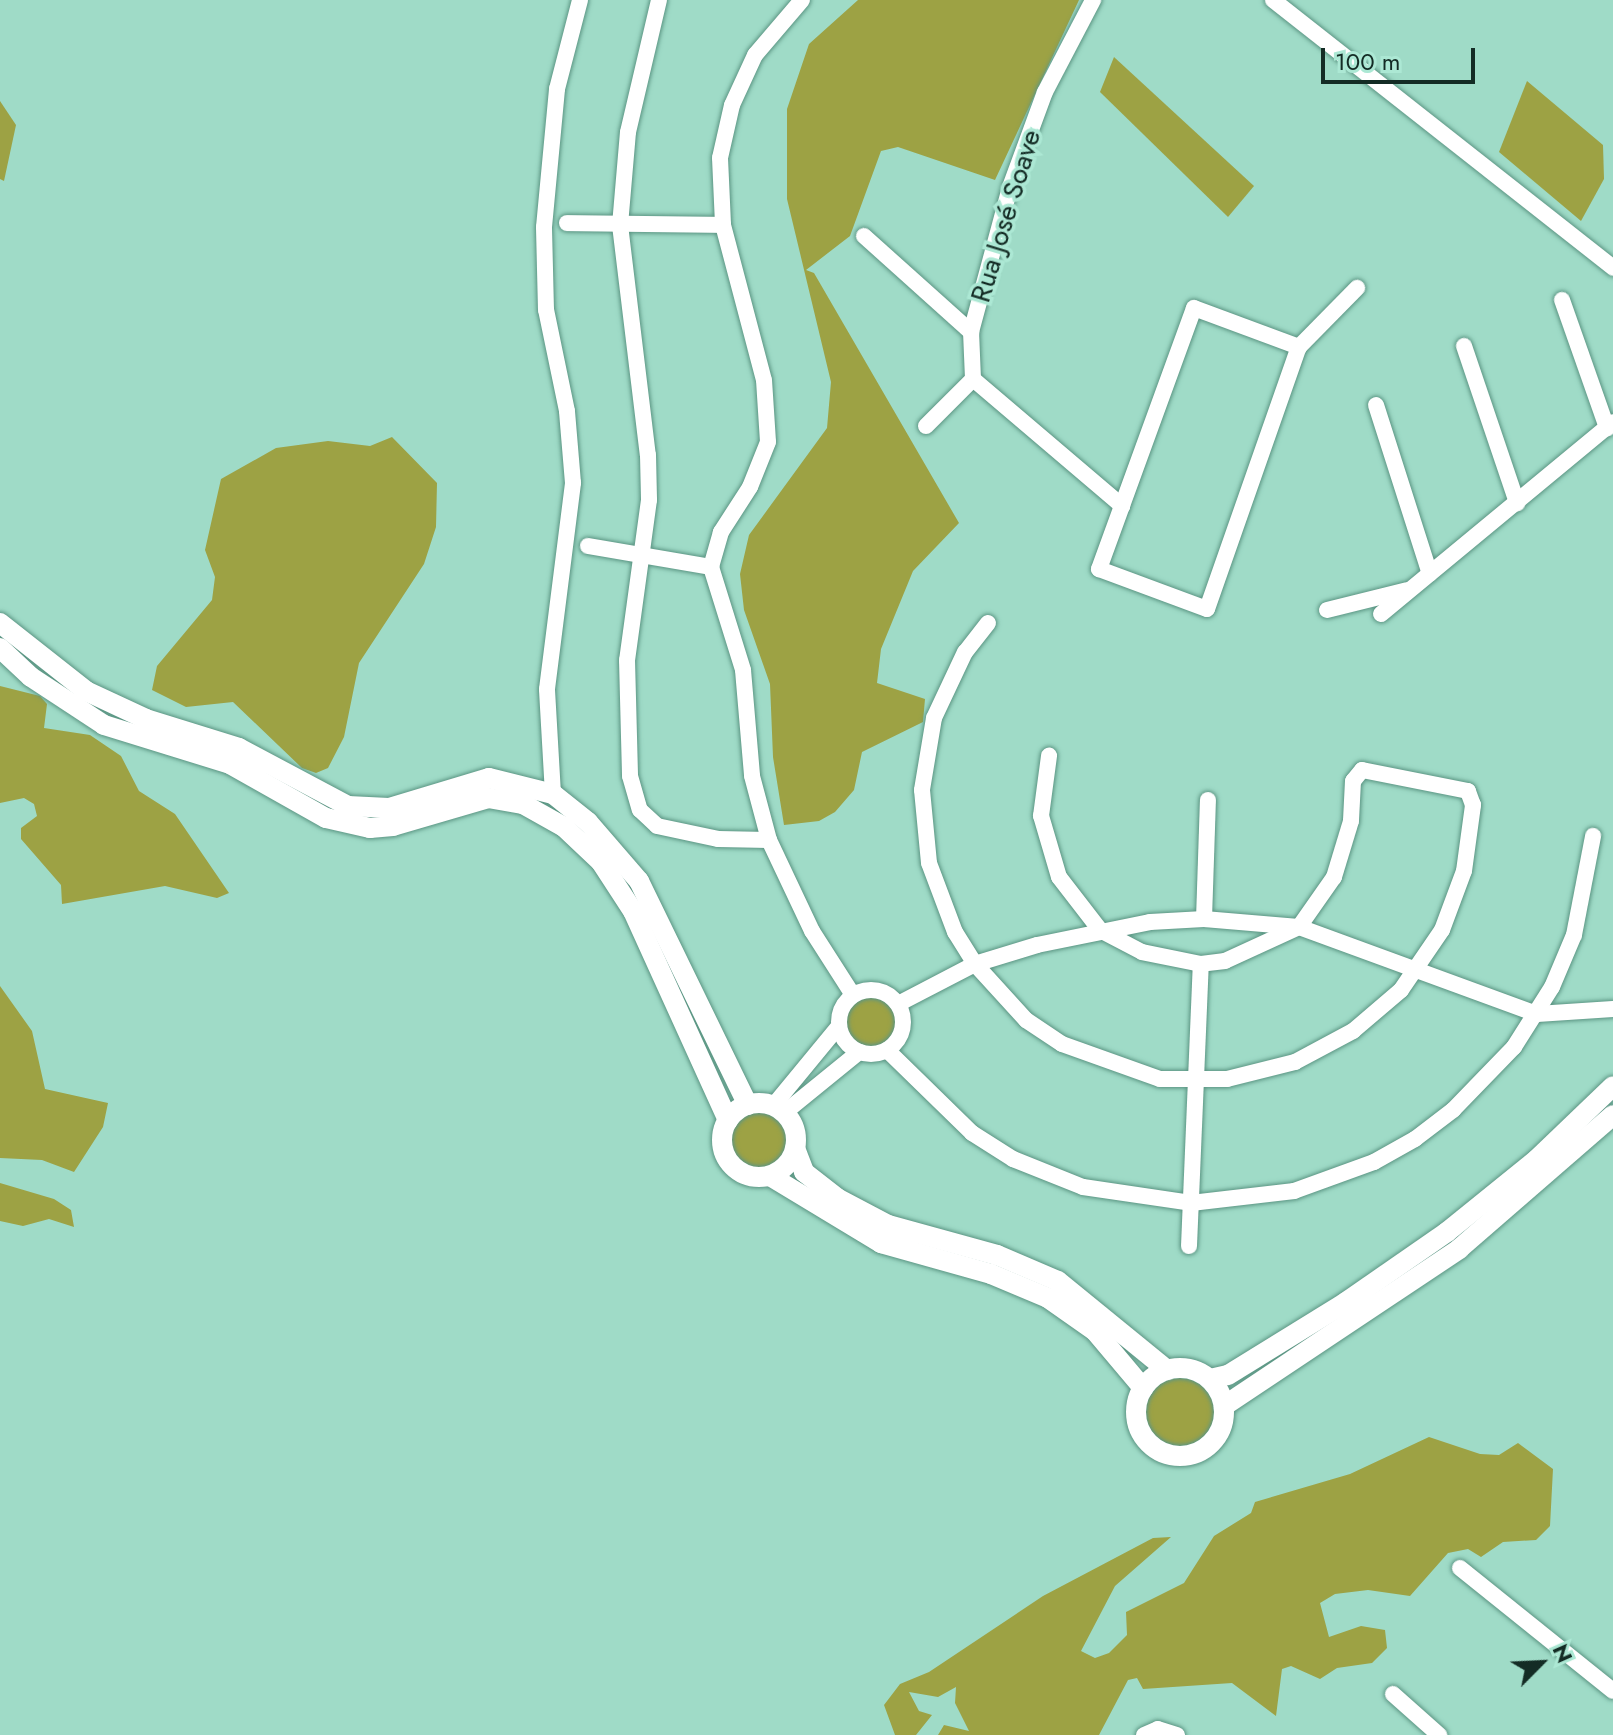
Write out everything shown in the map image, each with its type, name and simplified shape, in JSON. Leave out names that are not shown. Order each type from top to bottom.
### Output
[{"type":"main road","points":[[0,623],[86,691],[146,719],[239,748],[348,806],[389,808],[489,778],[553,794],[605,839],[639,881],[748,1105]]},
{"type":"main road","points":[[0,648],[31,677],[104,725],[230,764],[326,818],[393,826],[488,798],[543,813],[585,844],[616,881],[728,1120],[727,1157],[745,1174],[770,1176],[881,1243],[991,1274],[1048,1298],[1095,1331],[1143,1388]]},
{"type":"main road","points":[[1210,1379],[1224,1406],[1217,1436],[1207,1447],[1178,1456],[1163,1453],[1141,1432],[1136,1418],[1143,1388],[1167,1370],[1182,1368],[1210,1379],[1228,1375],[1346,1302],[1447,1232],[1537,1159],[1613,1086]]},
{"type":"main road","points":[[728,1120],[748,1105],[779,1110],[804,1172],[837,1198],[888,1225],[997,1255],[1058,1281],[1167,1370]]},
{"type":"main road","points":[[1224,1406],[1459,1249],[1613,1115]]},
{"type":"main road","points":[[770,1176],[795,1148]]},
{"type":"street","points":[[553,794],[547,689],[573,483],[546,310],[544,227],[557,89],[580,0]]},
{"type":"street","points":[[659,0],[628,132],[620,225],[646,419],[649,500],[627,660],[626,736],[640,810],[657,826],[769,840]]},
{"type":"street","points":[[802,0],[755,55],[732,105],[720,158],[723,225],[764,380],[768,442],[750,487],[721,532],[711,567],[743,670],[752,776],[769,840],[812,931],[853,995]]},
{"type":"street","name":"Rua José Soave","points":[[973,379],[971,332],[1010,187],[1045,92],[1093,0]]},
{"type":"street","points":[[1273,0],[1612,265]]},
{"type":"street","points":[[567,223],[723,225]]},
{"type":"street","points":[[864,236],[971,332]]},
{"type":"street","points":[[1299,347],[1194,308],[1099,569],[1207,609],[1299,347],[1357,288]]},
{"type":"street","points":[[1381,614],[1610,425],[1562,300]]},
{"type":"street","points":[[1464,346],[1517,503]]},
{"type":"street","points":[[926,426],[973,379],[1122,506]]},
{"type":"street","points":[[1376,405],[1430,574]]},
{"type":"street","points":[[588,546],[711,567]]},
{"type":"street","points":[[1327,610],[1412,589]]},
{"type":"street","points":[[988,623],[947,684],[934,718],[922,790],[940,898],[975,964],[1026,1020],[1062,1044],[1126,1071],[1196,1081],[1263,1072],[1325,1048],[1380,1011],[1420,966],[1464,871],[1473,805],[1460,787],[1356,773],[1345,848],[1334,877],[1299,927],[1252,952],[1201,964],[1142,952],[1100,930],[1059,877],[1044,837],[1040,795],[1049,756]]},
{"type":"street","points":[[1204,919],[1208,800]]},
{"type":"street","points":[[887,1050],[942,1110],[1013,1159],[1083,1187],[1191,1203],[1294,1191],[1374,1162],[1453,1110],[1537,1014],[1574,935],[1593,836]]},
{"type":"street","points":[[898,1004],[975,964],[1100,930],[1204,919],[1299,927],[1420,966],[1499,1005],[1537,1014],[1613,1009]]},
{"type":"street","points":[[1189,1246],[1201,964]]},
{"type":"street","points":[[779,1110],[859,1052],[887,1050],[901,1033],[898,1004],[880,991],[853,995]]},
{"type":"street","points":[[779,1110],[839,1026],[853,995]]},
{"type":"street","points":[[839,1026],[859,1052]]},
{"type":"street","points":[[1460,1568],[1613,1691]]},
{"type":"street","points":[[1393,1694],[1439,1735]]},
{"type":"street","points":[[1144,1735],[1158,1729],[1177,1735]]},
{"type":"green space","points":[[858,0],[1079,0],[995,180],[898,147],[881,151],[850,236],[806,270],[814,273],[959,523],[913,571],[881,649],[877,683],[925,699],[923,722],[862,752],[854,790],[835,812],[819,821],[784,825],[773,757],[770,684],[744,610],[740,574],[749,535],[827,428],[831,382],[787,199],[787,109],[809,44]]},
{"type":"green space","points":[[1114,57],[1254,186],[1228,217],[1100,92]]},
{"type":"green space","points":[[1527,81],[1603,145],[1604,179],[1581,221],[1499,152]]},
{"type":"green space","points":[[0,101],[16,125],[4,181],[0,179]]},
{"type":"green space","points":[[392,437],[437,483],[436,527],[424,564],[359,663],[344,737],[328,768],[316,773],[302,768],[233,702],[186,707],[152,690],[157,666],[212,600],[215,577],[205,550],[221,479],[276,448],[328,441],[370,446]]},
{"type":"green space","points":[[0,686],[40,696],[47,704],[44,728],[90,735],[121,756],[139,791],[175,814],[229,893],[217,898],[165,886],[62,904],[61,885],[21,839],[21,828],[37,816],[34,804],[24,798],[0,803]]},
{"type":"green space","points":[[0,986],[32,1031],[45,1089],[108,1103],[103,1127],[74,1172],[42,1160],[0,1158]]},
{"type":"green space","points":[[871,997],[889,1004],[896,1022],[889,1040],[871,1047],[853,1040],[846,1022],[853,1004]]},
{"type":"green space","points":[[759,1112],[779,1120],[787,1140],[779,1160],[759,1168],[739,1160],[731,1140],[739,1120]]},
{"type":"green space","points":[[0,1183],[54,1199],[71,1210],[74,1227],[49,1219],[23,1226],[0,1221]]},
{"type":"green space","points":[[1187,1378],[1208,1393],[1214,1412],[1212,1425],[1204,1436],[1187,1446],[1173,1446],[1156,1436],[1148,1425],[1146,1405],[1156,1388],[1167,1380]]},
{"type":"green space","points":[[1429,1437],[1480,1454],[1499,1455],[1518,1443],[1553,1469],[1550,1526],[1536,1540],[1503,1542],[1481,1557],[1468,1549],[1448,1553],[1410,1596],[1368,1590],[1335,1594],[1320,1603],[1329,1637],[1361,1626],[1385,1630],[1387,1648],[1372,1663],[1337,1668],[1320,1679],[1291,1666],[1282,1669],[1276,1716],[1232,1683],[1143,1689],[1137,1678],[1128,1680],[1099,1735],[938,1735],[944,1725],[969,1731],[955,1703],[956,1687],[938,1697],[909,1692],[919,1711],[932,1715],[916,1735],[895,1735],[884,1705],[900,1684],[929,1672],[1043,1596],[1153,1538],[1171,1537],[1115,1586],[1081,1651],[1095,1658],[1109,1653],[1127,1635],[1126,1612],[1184,1583],[1214,1536],[1251,1513],[1255,1502],[1350,1474]]}]
